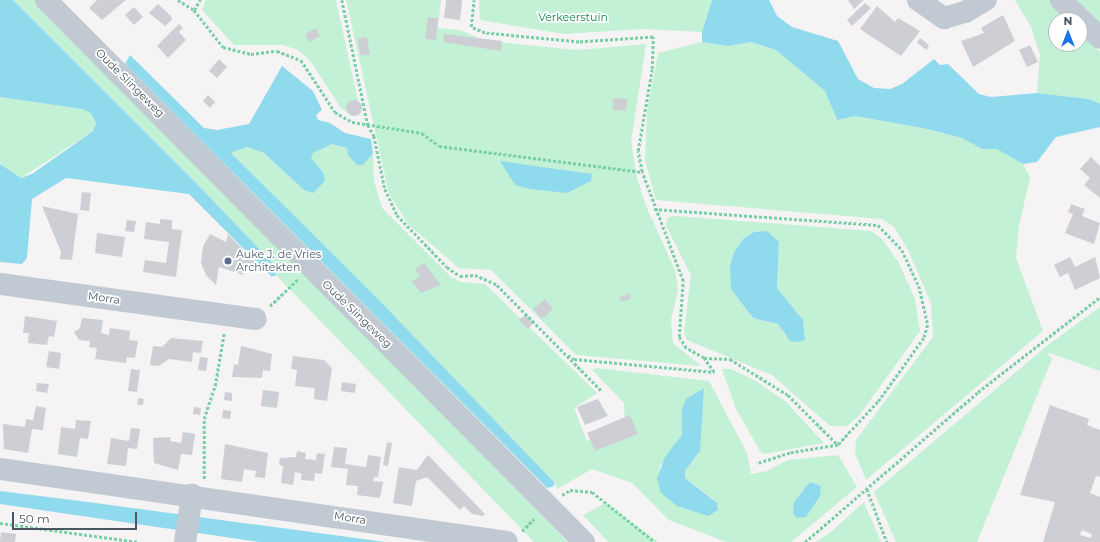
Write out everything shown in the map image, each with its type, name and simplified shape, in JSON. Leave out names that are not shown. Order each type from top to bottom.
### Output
[{"type":"street","name":"Oude Slingeweg","points":[[46,0],[244,198],[310,269],[361,314],[548,507],[584,542]]},
{"type":"street","points":[[918,0],[944,18],[965,12],[986,0]]},
{"type":"street","points":[[1061,0],[1100,38]]},
{"type":"street","name":"Morra","points":[[0,284],[256,319]]},
{"type":"street","name":"Morra","points":[[0,468],[195,500],[511,540]]},
{"type":"street","points":[[185,542],[195,500]]},
{"type":"path","points":[[178,0],[194,10],[223,47],[251,54],[276,51],[301,60],[335,112],[352,122],[422,133],[439,146],[642,172]]},
{"type":"path","points":[[194,10],[200,0]]},
{"type":"path","points":[[342,0],[368,125],[374,136],[390,205],[408,228],[460,276],[475,275],[498,285],[562,352],[601,390]]},
{"type":"path","points":[[474,0],[471,27],[485,34],[579,42],[653,37],[652,69],[638,151],[642,172],[654,209],[676,256],[683,281],[679,337],[686,348],[704,358],[714,372],[574,359],[562,352]]},
{"type":"path","points":[[654,209],[878,225],[898,245],[925,308],[924,338],[878,402],[838,445],[790,454],[757,464]]},
{"type":"path","points":[[256,319],[310,269]]},
{"type":"path","points":[[804,542],[978,392],[1100,297]]},
{"type":"path","points":[[195,500],[204,419],[215,386],[220,342],[231,316]]},
{"type":"path","points":[[704,358],[730,359],[788,395],[838,445]]},
{"type":"path","points":[[866,489],[888,542]]},
{"type":"path","points":[[511,540],[548,507],[570,490],[592,492],[655,542]]},
{"type":"path","points":[[0,523],[140,542]]},
{"type":"green space","points":[[13,0],[37,0],[568,542],[534,542],[276,275],[278,269],[201,188]]},
{"type":"green space","points":[[206,0],[336,0],[361,114],[348,113],[341,108],[311,62],[298,50],[283,45],[234,45],[202,10]]},
{"type":"green space","points":[[346,0],[441,0],[438,28],[460,30],[486,41],[578,50],[646,44],[631,142],[637,178],[646,206],[675,270],[678,289],[671,320],[673,343],[701,366],[576,355],[491,270],[459,268],[409,225],[389,194]]},
{"type":"green space","name":"Verkeerstuin","points":[[479,0],[712,0],[702,32],[643,29],[564,34],[480,20]]},
{"type":"green space","points":[[1015,0],[1050,0],[1061,12],[1048,12],[1048,52],[1088,52],[1088,39],[1100,52],[1100,104],[1089,99],[1037,93],[1040,55],[1031,27]]},
{"type":"green space","points":[[1071,0],[1100,0],[1100,29],[1088,17],[1088,12],[1083,12]]},
{"type":"green space","points":[[702,42],[728,46],[751,42],[776,50],[825,91],[837,120],[855,116],[923,128],[962,138],[982,149],[997,149],[1015,157],[1023,164],[1030,177],[1019,226],[1016,258],[1043,331],[866,480],[855,453],[856,440],[933,337],[931,303],[908,250],[894,227],[882,219],[656,200],[645,160],[647,112],[658,53]]},
{"type":"green space","points":[[0,97],[82,109],[91,113],[96,123],[93,131],[21,178],[0,164]]},
{"type":"green space","points":[[332,144],[347,148],[357,165],[373,153],[374,181],[382,208],[451,277],[461,282],[485,284],[597,393],[574,408],[587,441],[625,428],[624,403],[592,370],[596,368],[709,381],[747,453],[751,474],[767,471],[788,460],[838,455],[857,487],[791,542],[726,542],[669,520],[632,483],[592,469],[557,489],[554,482],[379,300],[231,153],[247,147],[264,153],[304,190],[323,172],[311,158],[313,153]],"holes":[[[705,391],[701,402],[698,455],[685,470],[685,478],[717,502],[659,468],[682,435]]]},
{"type":"green space","points":[[676,216],[871,231],[882,239],[899,263],[915,299],[920,331],[858,417],[847,426],[830,426],[772,375],[687,340],[684,332],[691,275],[666,226],[668,217]],"holes":[[[754,232],[779,242],[777,288],[803,320],[805,339],[798,342],[784,334],[778,324],[752,318],[734,252],[743,239]]]},
{"type":"green space","points":[[1100,307],[1100,371],[1047,352],[1052,359],[977,542],[896,542],[874,492],[1048,345]]},
{"type":"green space","points":[[722,369],[731,369],[756,381],[785,401],[824,443],[764,454],[760,451],[736,409]]},
{"type":"green space","points":[[864,502],[881,542],[816,542],[832,531]]},
{"type":"green space","points":[[606,503],[658,542],[608,542],[583,515]]},
{"type":"water","points":[[0,0],[13,0],[201,188],[278,269],[276,275],[272,277],[189,194],[66,178],[32,199],[27,258],[22,264],[0,262],[0,164],[21,178],[32,174],[93,131],[96,123],[91,113],[82,109],[0,97]]},
{"type":"water","points":[[712,0],[769,0],[777,16],[792,27],[838,41],[858,79],[874,88],[890,89],[902,84],[934,59],[940,65],[948,64],[979,94],[991,97],[1037,93],[1089,99],[1100,104],[1100,127],[1056,137],[1037,162],[1023,164],[997,149],[982,149],[962,138],[923,128],[855,116],[837,120],[825,91],[776,50],[751,42],[728,46],[702,42],[702,32]]},
{"type":"water","points":[[130,55],[204,128],[217,130],[249,124],[282,66],[313,91],[322,110],[316,115],[318,120],[330,123],[345,133],[371,139],[373,153],[363,165],[357,165],[348,155],[347,148],[332,144],[313,153],[311,158],[323,172],[325,181],[313,193],[304,190],[264,153],[247,147],[231,153],[379,300],[554,482],[554,486],[547,488],[125,64]]},
{"type":"water","points":[[500,161],[592,174],[591,181],[567,193],[530,189],[515,185]]},
{"type":"water","points":[[767,231],[779,242],[777,288],[803,320],[805,340],[798,342],[790,341],[778,324],[753,318],[731,289],[730,266],[734,252],[743,239],[754,232]]},
{"type":"water","points":[[704,388],[700,451],[685,471],[685,478],[717,503],[718,510],[708,516],[677,506],[661,493],[657,479],[665,457],[682,435],[682,409],[686,399]]},
{"type":"water","points":[[810,482],[821,486],[820,496],[806,517],[797,518],[793,513],[794,502]]},
{"type":"water","points":[[0,491],[385,542],[259,542],[0,504]]},
{"type":"building","points":[[97,0],[126,0],[102,20],[89,8]]},
{"type":"building","points":[[446,0],[462,0],[460,20],[444,18]]},
{"type":"building","points":[[848,0],[864,0],[854,9]]},
{"type":"building","points":[[865,3],[871,8],[852,26],[847,20]]},
{"type":"building","points":[[158,4],[171,16],[172,20],[165,26],[149,13]]},
{"type":"building","points":[[877,6],[895,22],[898,18],[920,31],[901,56],[860,29]]},
{"type":"building","points":[[134,7],[143,17],[134,25],[125,15]]},
{"type":"building","points":[[1003,15],[1015,41],[973,67],[961,41],[984,33],[981,28]]},
{"type":"building","points":[[428,17],[438,18],[436,40],[425,39]]},
{"type":"building","points":[[179,24],[183,28],[179,32],[186,40],[168,58],[157,46]]},
{"type":"building","points":[[316,28],[320,36],[309,42],[305,34]]},
{"type":"building","points":[[444,34],[502,41],[501,51],[443,42]]},
{"type":"building","points":[[367,37],[370,54],[361,56],[357,39]]},
{"type":"building","points":[[920,38],[929,45],[927,50],[917,43]]},
{"type":"building","points":[[1030,45],[1038,62],[1027,67],[1019,50]]},
{"type":"building","points":[[219,59],[227,67],[217,78],[209,71]]},
{"type":"building","points":[[208,95],[215,102],[210,108],[203,101]]},
{"type":"building","points":[[613,98],[627,99],[626,111],[613,110]]},
{"type":"building","points":[[354,100],[361,105],[362,108],[357,115],[354,116],[347,111],[346,108],[351,101]]},
{"type":"building","points":[[1091,157],[1100,166],[1100,198],[1084,185],[1090,178],[1080,169]]},
{"type":"building","points":[[82,192],[91,193],[89,211],[80,210]]},
{"type":"building","points":[[1071,204],[1085,209],[1082,216],[1100,223],[1094,244],[1065,233],[1073,214],[1068,212]]},
{"type":"building","points":[[42,206],[78,214],[72,260],[60,259],[61,252]]},
{"type":"building","points":[[160,219],[172,220],[172,229],[182,230],[176,277],[143,272],[145,260],[166,263],[169,242],[144,239],[146,222],[160,224]]},
{"type":"building","points":[[127,220],[136,221],[134,232],[125,231]]},
{"type":"building","points":[[97,233],[125,237],[122,257],[95,253]]},
{"type":"building","name":"Auke J. de Vries Architekten","points":[[210,234],[226,242],[228,234],[265,272],[244,269],[243,275],[219,267],[216,285],[206,275],[201,263],[203,246]]},
{"type":"building","points":[[1070,257],[1075,267],[1095,257],[1100,278],[1075,290],[1068,273],[1060,277],[1054,265]]},
{"type":"building","points":[[424,263],[441,285],[421,293],[412,282],[420,276],[415,269]]},
{"type":"building","points":[[629,293],[631,298],[621,302],[619,298]]},
{"type":"building","points":[[545,299],[553,309],[542,319],[533,309]]},
{"type":"building","points":[[525,315],[533,323],[528,329],[519,320]]},
{"type":"building","points":[[25,316],[57,321],[54,337],[49,336],[47,345],[28,343],[29,333],[23,333]]},
{"type":"building","points":[[82,318],[103,320],[101,333],[109,335],[110,328],[130,331],[129,340],[138,341],[135,358],[127,357],[126,363],[95,359],[97,348],[89,347],[90,341],[79,340],[74,332],[80,328]]},
{"type":"building","points":[[171,338],[203,341],[201,353],[193,352],[192,362],[169,359],[159,366],[150,365],[153,346],[162,347]]},
{"type":"building","points":[[241,346],[272,354],[270,371],[263,370],[262,378],[232,377],[234,364],[238,365]]},
{"type":"building","points":[[49,351],[61,353],[59,369],[46,367]]},
{"type":"building","points":[[293,356],[324,360],[332,368],[327,401],[314,399],[315,388],[295,386],[297,370],[291,369]]},
{"type":"building","points":[[200,357],[208,358],[206,371],[198,370]]},
{"type":"building","points":[[131,369],[140,370],[137,392],[128,391]]},
{"type":"building","points":[[342,382],[356,384],[355,393],[341,391]]},
{"type":"building","points":[[37,383],[49,384],[47,393],[36,391]]},
{"type":"building","points":[[263,390],[279,392],[277,408],[261,406]]},
{"type":"building","points":[[225,392],[232,393],[232,401],[224,400]]},
{"type":"building","points":[[138,398],[144,399],[143,405],[137,405]]},
{"type":"building","points":[[598,399],[608,416],[585,425],[577,407]]},
{"type":"building","points":[[1050,405],[1089,419],[1087,425],[1100,430],[1100,477],[1096,476],[1090,493],[1100,497],[1100,542],[1043,542],[1055,502],[1020,495]],"holes":[[[1082,530],[1092,534],[1091,538],[1080,535]]]},
{"type":"building","points":[[36,406],[46,408],[43,430],[32,429],[28,453],[4,449],[3,424],[25,427],[26,419],[33,420]]},
{"type":"building","points":[[194,407],[201,408],[200,415],[193,414]]},
{"type":"building","points":[[223,410],[231,411],[230,419],[222,418]]},
{"type":"building","points":[[630,415],[638,434],[595,451],[587,433]]},
{"type":"building","points":[[76,420],[91,421],[88,439],[80,438],[77,457],[58,454],[61,427],[75,429]]},
{"type":"building","points":[[131,428],[140,429],[137,449],[128,448],[126,466],[107,464],[111,438],[129,441]]},
{"type":"building","points":[[183,432],[195,434],[192,455],[181,454],[178,470],[154,463],[153,438],[171,437],[170,441],[181,443]]},
{"type":"building","points":[[387,442],[392,443],[388,466],[383,465]]},
{"type":"building","points":[[225,444],[268,453],[265,478],[255,477],[256,471],[244,469],[242,482],[221,479]]},
{"type":"building","points":[[334,447],[347,448],[345,464],[366,467],[368,455],[381,457],[378,477],[374,477],[373,481],[383,482],[380,498],[357,495],[358,486],[346,485],[348,469],[331,467]]},
{"type":"building","points":[[297,451],[306,453],[305,459],[316,460],[317,453],[325,454],[322,474],[315,473],[314,481],[301,480],[302,474],[295,472],[293,485],[281,483],[283,467],[279,464],[280,458],[296,457]]},
{"type":"building","points":[[428,455],[485,514],[483,516],[472,514],[464,506],[460,510],[427,477],[416,481],[412,506],[393,503],[399,467],[417,470]]},
{"type":"building","points":[[1,532],[16,534],[15,542],[0,542]]},
{"type":"place","name":"Auke J. de Vries Architekten","points":[[228,261]]}]
